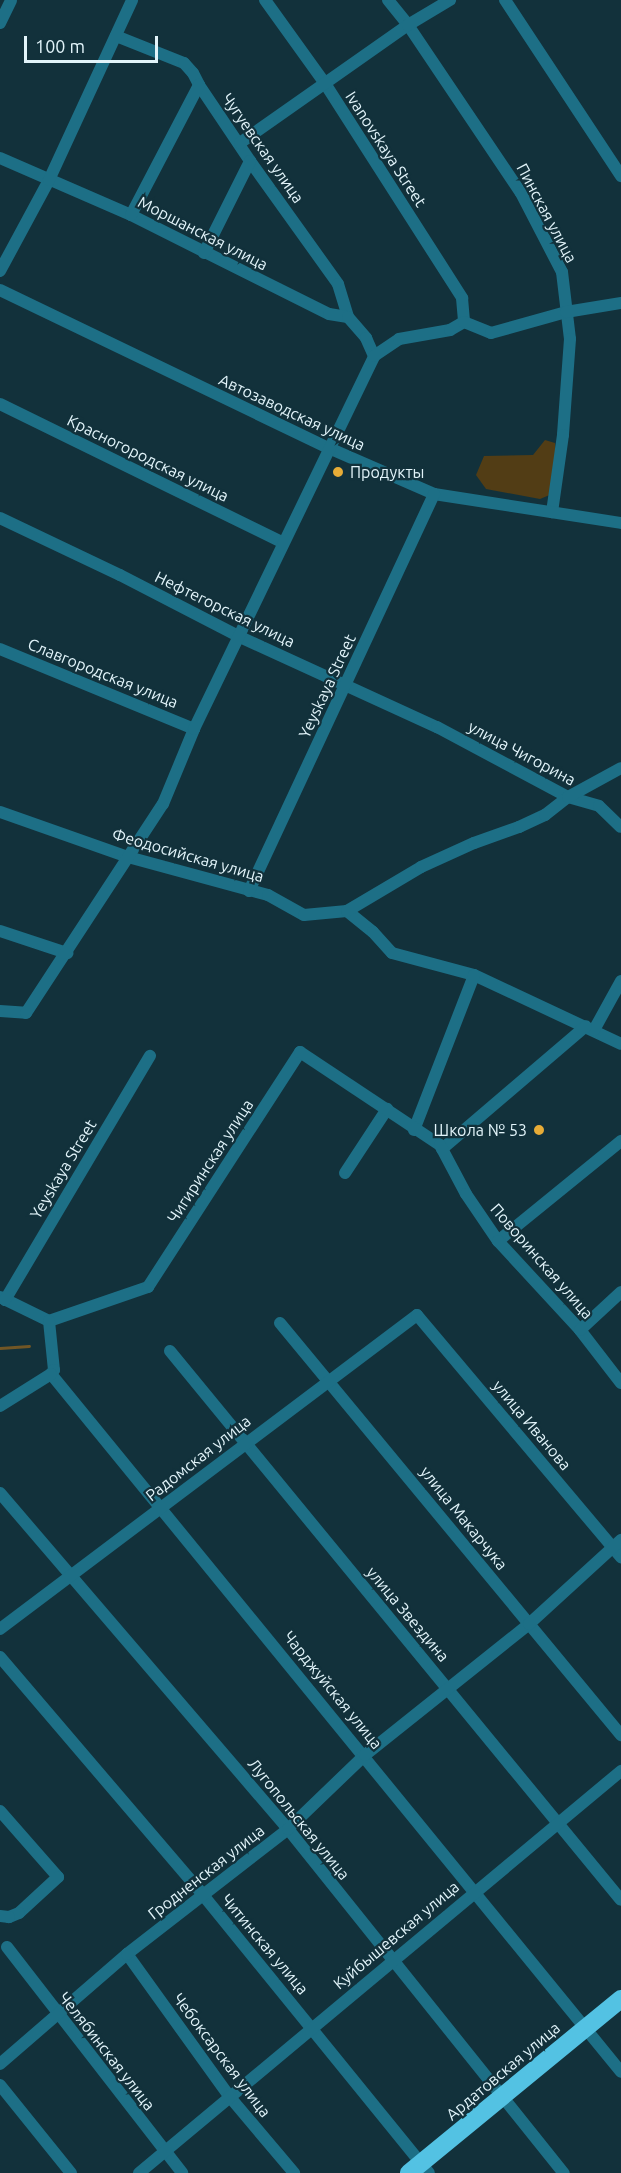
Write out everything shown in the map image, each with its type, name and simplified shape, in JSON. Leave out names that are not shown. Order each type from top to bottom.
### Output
[{"type":"highway","name":"Ардатовская улица","points":[[420,2170],[621,1999]]},
{"type":"street","points":[[0,23],[10,0]]},
{"type":"street","points":[[0,271],[49,180],[132,0]]},
{"type":"street","name":"Ivanovskaya Street","points":[[265,0],[326,85],[462,298],[464,322]]},
{"type":"street","name":"Пинская улица","points":[[388,0],[408,25],[521,193],[562,272],[569,351],[563,435],[552,512]]},
{"type":"street","points":[[240,143],[326,85],[408,25],[450,0]]},
{"type":"street","points":[[505,0],[621,176]]},
{"type":"street","name":"Чугуевская улица","points":[[116,36],[184,63],[194,73],[199,85],[250,161],[338,284],[348,317]]},
{"type":"street","points":[[130,215],[199,85]]},
{"type":"street","name":"Моршанская улица","points":[[0,158],[130,215],[329,314],[348,317]]},
{"type":"street","points":[[204,253],[250,161]]},
{"type":"street","name":"Автозаводская улица","points":[[0,290],[331,449],[434,494],[621,523]]},
{"type":"street","points":[[0,1011],[26,1013],[164,804],[194,729],[240,637],[282,542],[331,449],[374,356],[399,339],[450,330],[464,322],[491,333],[566,312],[621,303]]},
{"type":"street","points":[[348,317],[366,338],[374,356]]},
{"type":"street","name":"Красногородская улица","points":[[0,404],[282,542]]},
{"type":"street","name":"Yeyskaya Street","points":[[249,891],[434,494]]},
{"type":"street","name":"Нефтегорская улица","points":[[0,518],[120,575],[240,637],[437,727]]},
{"type":"street","name":"Славгородская улица","points":[[0,649],[194,729]]},
{"type":"street","name":"улица Чигорина","points":[[437,727],[568,797],[599,806],[621,827]]},
{"type":"street","points":[[621,768],[568,797],[545,815],[421,867],[347,911],[373,932],[392,953],[474,975],[621,1044]]},
{"type":"street","name":"Феодосийская улица","points":[[0,812],[128,857],[268,895],[304,915],[347,911]]},
{"type":"street","points":[[0,931],[67,953]]},
{"type":"street","points":[[414,1130],[474,975]]},
{"type":"street","points":[[442,1149],[590,1028],[621,981]]},
{"type":"street","name":"Поворинская улица","points":[[300,1052],[387,1109],[414,1130],[440,1145],[466,1194],[498,1241],[580,1330],[621,1383]]},
{"type":"street","name":"Чигиринская улица","points":[[49,1321],[148,1287],[300,1052]]},
{"type":"street","name":"Yeyskaya Street","points":[[3,1298],[150,1056]]},
{"type":"street","points":[[345,1173],[387,1109]]},
{"type":"street","points":[[498,1241],[621,1141]]},
{"type":"street","points":[[580,1330],[621,1292]]},
{"type":"street","points":[[0,1406],[54,1370],[49,1321],[3,1298]]},
{"type":"street","name":"Радомская улица","points":[[0,1629],[417,1315]]},
{"type":"street","name":"улица Иванова","points":[[417,1315],[618,1548]]},
{"type":"street","name":"улица Макарчука","points":[[280,1323],[621,1735]]},
{"type":"street","name":"улица Звездина","points":[[170,1351],[244,1444],[448,1687],[621,1900]]},
{"type":"street","name":"Чарджуйская улица","points":[[51,1374],[365,1755],[621,2072]]},
{"type":"street","name":"Лугопольская улица","points":[[0,1493],[288,1829],[564,2173]]},
{"type":"street","name":"Гродненская улица","points":[[0,2064],[127,1954],[288,1829],[365,1755],[529,1624],[618,1548]]},
{"type":"street","name":"Читинская улица","points":[[0,1657],[312,2027],[420,2170]]},
{"type":"street","name":"Куйбышевская улица","points":[[139,2173],[475,1890],[621,1771]]},
{"type":"street","points":[[0,1811],[58,1877],[19,1913],[9,1917],[0,1916]]},
{"type":"street","name":"Челябинская улица","points":[[7,1947],[57,2014],[110,2077],[163,2151],[182,2173]]},
{"type":"street","name":"Чебоксарская улица","points":[[127,1954],[229,2096],[294,2173]]},
{"type":"street","points":[[0,2085],[71,2173]]},
{"type":"shaded area","points":[[545,440],[555,443],[558,483],[552,494],[540,499],[486,489],[476,475],[484,456],[533,455]]},
{"type":"waterway","points":[[0,1348],[29,1346]]},
{"type":"place","name":"Продукты","points":[[338,472]]},
{"type":"place","name":"Школа № 53","points":[[539,1130]]}]
